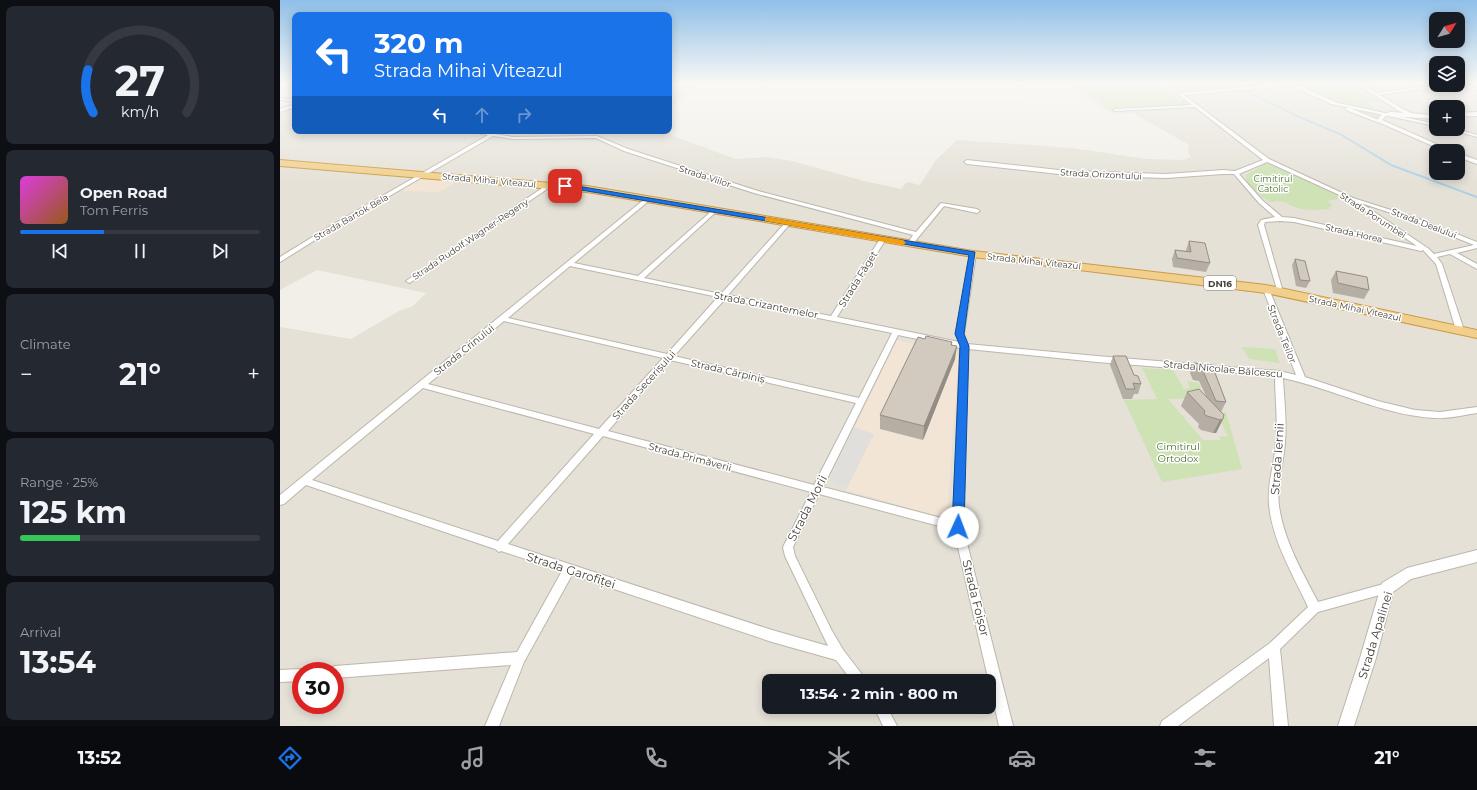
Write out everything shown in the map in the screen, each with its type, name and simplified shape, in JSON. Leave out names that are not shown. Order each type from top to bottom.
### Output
[{"type":"highway","name":"Strada Mihai Viteazul","points":[[280,163],[550,185],[648,199],[883,240],[973,254],[1266,289],[1477,334]]},
{"type":"street","name":"Strada Porumbei","points":[[1209,117],[1267,160],[1348,197],[1427,250],[1439,264],[1460,330]]},
{"type":"street","points":[[1368,117],[1432,144]]},
{"type":"street","points":[[1378,121],[1382,117]]},
{"type":"street","points":[[1404,117],[1429,122]]},
{"type":"street","points":[[1417,117],[1429,117]]},
{"type":"street","points":[[1417,117],[1429,121]]},
{"type":"street","points":[[1465,133],[1477,136]]},
{"type":"street","name":"Strada Viilor","points":[[486,134],[513,138],[599,136],[626,150],[756,192],[917,234]]},
{"type":"street","points":[[423,174],[492,135]]},
{"type":"street","points":[[1465,158],[1477,162]]},
{"type":"street","points":[[1236,173],[1267,160]]},
{"type":"street","name":"Strada Orizontului","points":[[968,162],[1068,173],[1114,175],[1166,176],[1223,172],[1236,173]]},
{"type":"street","name":"Strada Horea","points":[[1236,173],[1261,202],[1280,218]]},
{"type":"street","name":"Strada Bartok Bela","points":[[280,260],[334,226],[360,213],[423,174]]},
{"type":"street","name":"Strada Rudolf Wagner-Regeny","points":[[409,280],[550,185]]},
{"type":"street","name":"Strada Dealului","points":[[1348,197],[1380,206],[1477,245]]},
{"type":"street","name":"Strada Crinului","points":[[280,501],[648,199]]},
{"type":"street","points":[[910,244],[943,204],[977,211]]},
{"type":"street","points":[[639,279],[715,210]]},
{"type":"street","name":"Strada Horea","points":[[1280,292],[1261,225],[1263,221],[1280,218],[1427,250]]},
{"type":"street","name":"Strada Secerișului","points":[[499,547],[670,358],[788,223]]},
{"type":"street","name":"Strada Făget","points":[[834,318],[883,240]]},
{"type":"street","points":[[1433,256],[1477,245]]},
{"type":"street","points":[[1450,252],[1477,267]]},
{"type":"street","name":"Strada Foișor","points":[[973,254],[960,334],[964,346],[958,527],[1006,726]]},
{"type":"street","name":"Strada Crizantemelor","points":[[568,264],[964,346]]},
{"type":"street","name":"Strada Teilor","points":[[1266,289],[1301,378]]},
{"type":"street","name":"Strada Cărpiniș","points":[[503,319],[860,401]]},
{"type":"street","name":"Strada Morii","points":[[855,674],[840,655],[828,635],[790,556],[788,547],[896,332]]},
{"type":"street","name":"Strada Nicolae Bălcescu","points":[[964,346],[1278,374],[1301,378],[1370,402],[1422,413],[1442,414],[1477,410]]},
{"type":"street","name":"Strada Iernii","points":[[1278,374],[1280,442],[1275,472],[1274,505],[1280,532],[1290,557],[1315,608]]},
{"type":"street","name":"Strada Primăverii","points":[[422,385],[817,491],[958,527]]},
{"type":"street","name":"Strada Garofiței","points":[[304,481],[499,547],[772,636],[840,655]]},
{"type":"street","name":"Strada Apalinei","points":[[1346,726],[1368,658],[1387,588],[1407,574],[1477,556]]},
{"type":"street","points":[[492,726],[520,658],[569,569]]},
{"type":"street","points":[[1167,726],[1274,647],[1315,608],[1387,588]]},
{"type":"street","points":[[1274,647],[1282,726]]},
{"type":"street","points":[[344,671],[520,658]]},
{"type":"street","points":[[280,676],[292,675]]},
{"type":"street","points":[[884,714],[890,726]]},
{"type":"shaded area","points":[[280,117],[292,117],[292,134],[671,134],[673,136],[736,159],[767,157],[792,161],[864,181],[901,189],[907,182],[920,185],[936,160],[957,140],[1073,148],[1146,159],[1184,160],[1191,157],[1188,152],[1189,145],[1140,117],[1429,117],[1429,136],[1465,136],[1465,117],[1477,117],[1477,726],[280,726],[280,327],[351,339],[399,311],[413,306],[426,293],[317,270],[280,290]]},
{"type":"shaded area","points":[[422,177],[458,180],[440,192],[399,191]]},
{"type":"shaded area","points":[[897,340],[959,354],[947,516],[938,516],[846,490],[829,480]]},
{"type":"shaded area","points":[[854,427],[874,434],[846,490],[829,480]]},
{"type":"green space","points":[[1369,117],[1382,117],[1379,121]]},
{"type":"green space","points":[[1394,117],[1416,117],[1429,121],[1429,124]]},
{"type":"green space","name":"Cimitirul Catolic","points":[[1266,163],[1342,198],[1327,201],[1333,206],[1329,207],[1330,209],[1321,210],[1299,208],[1282,201],[1270,202],[1251,187],[1248,183],[1246,175]]},
{"type":"green space","points":[[1242,347],[1275,349],[1280,363],[1249,359]]},
{"type":"green space","name":"Cimitirul Ortodox","points":[[1142,368],[1173,370],[1184,389],[1190,388],[1187,381],[1199,383],[1205,398],[1168,399],[1203,440],[1220,440],[1219,437],[1228,436],[1219,419],[1212,411],[1226,412],[1242,469],[1162,482],[1124,400],[1157,399]]},
{"type":"building","points":[[1189,241],[1205,243],[1210,263],[1177,258],[1175,250],[1191,252]]},
{"type":"building","points":[[1295,259],[1305,261],[1310,281],[1300,280]]},
{"type":"building","points":[[1336,271],[1367,277],[1369,290],[1338,283]]},
{"type":"building","points":[[926,336],[952,342],[951,345],[957,346],[924,426],[880,415],[918,337],[925,339]]},
{"type":"building","points":[[1113,356],[1126,356],[1134,375],[1138,376],[1141,384],[1133,383],[1135,389],[1126,389]]},
{"type":"building","points":[[1194,363],[1212,365],[1226,402],[1216,401],[1203,371],[1197,370]]},
{"type":"building","points":[[1199,389],[1224,415],[1223,419],[1220,420],[1204,414],[1205,411],[1187,392]]},
{"type":"waterway","points":[[1299,117],[1340,134],[1383,160]]},
{"type":"waterway","points":[[1381,159],[1391,165],[1477,197]]},
{"type":"slow traffic","points":[[767,219],[903,243]]},
{"type":"route","points":[[565,186],[973,254],[960,334],[964,346],[958,527]]}]
